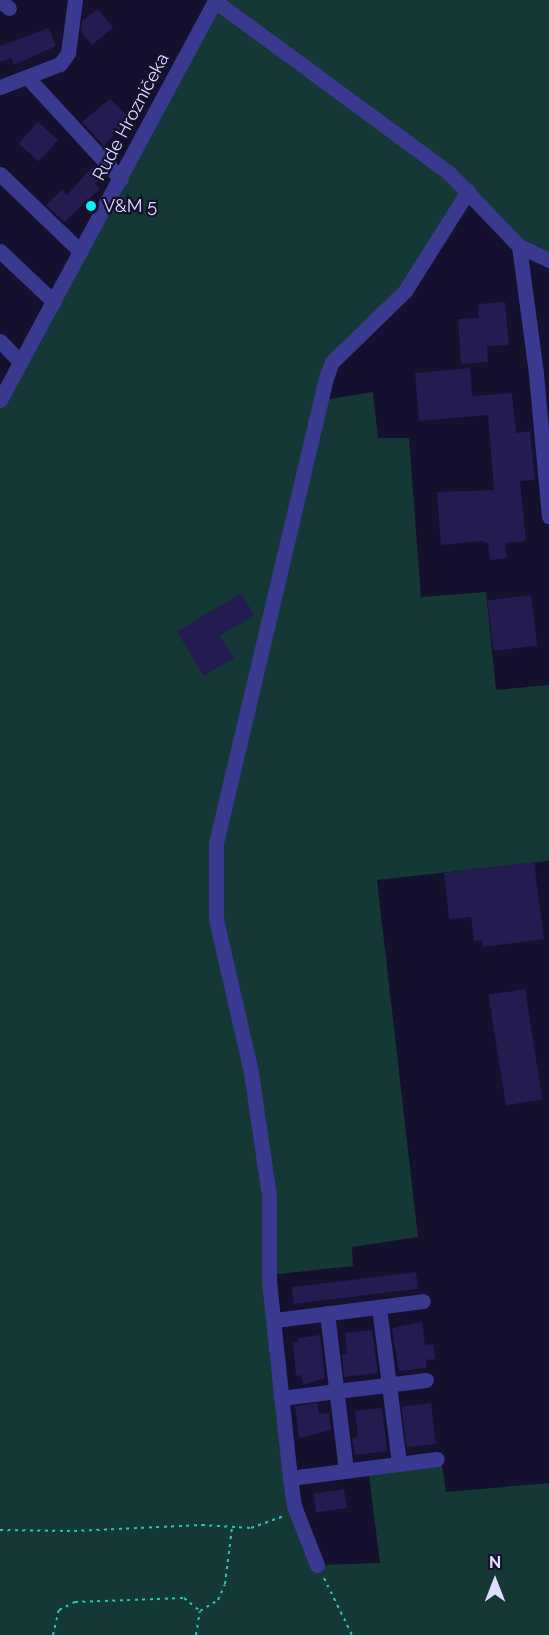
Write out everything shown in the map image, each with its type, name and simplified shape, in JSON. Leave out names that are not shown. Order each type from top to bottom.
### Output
[{"type":"street","points":[[0,87],[60,64],[68,53],[75,0]]},
{"type":"street","points":[[215,1],[468,191],[519,246],[549,260]]},
{"type":"street","name":"Rude Hrozničeka","points":[[0,400],[215,1]]},
{"type":"street","points":[[28,78],[121,179]]},
{"type":"street","points":[[0,174],[81,252]]},
{"type":"street","points":[[317,1565],[294,1506],[290,1478],[268,1253],[270,1196],[252,1072],[216,919],[216,843],[327,375],[332,362],[405,291],[468,191]]},
{"type":"street","points":[[519,246],[536,374],[549,516]]},
{"type":"street","points":[[0,251],[54,302]]},
{"type":"street","points":[[0,341],[20,362]]},
{"type":"street","points":[[275,1320],[423,1301]]},
{"type":"street","points":[[379,1307],[399,1464]]},
{"type":"street","points":[[327,1313],[346,1472]]},
{"type":"street","points":[[281,1398],[426,1380]]},
{"type":"street","points":[[290,1478],[437,1459]]},
{"type":"path","points":[[0,1530],[74,1532],[202,1525],[251,1528],[282,1517],[294,1506]]},
{"type":"path","points":[[196,1635],[200,1611],[218,1600],[225,1584],[232,1528]]},
{"type":"path","points":[[317,1565],[352,1635]]},
{"type":"path","points":[[53,1635],[59,1610],[75,1602],[184,1598],[200,1611]]},
{"type":"green space","points":[[218,0],[549,0],[549,260],[519,246],[469,191],[405,291],[347,346],[323,400],[373,392],[378,438],[409,438],[421,597],[486,592],[496,690],[549,685],[549,861],[377,880],[418,1237],[352,1247],[353,1266],[269,1275],[290,1478],[317,1565],[380,1563],[368,1468],[441,1459],[446,1492],[549,1483],[549,1635],[0,1635],[0,400]]},
{"type":"building","points":[[98,9],[113,28],[92,45],[81,32],[82,21]]},
{"type":"building","points":[[49,28],[56,46],[14,65],[11,58],[0,62],[0,46]]},
{"type":"building","points":[[110,99],[130,118],[104,146],[82,122]]},
{"type":"building","points":[[38,122],[58,140],[39,162],[19,144]]},
{"type":"building","points":[[92,167],[102,176],[95,184],[100,189],[64,222],[46,205],[62,190],[67,195]]},
{"type":"building","points":[[505,302],[509,345],[487,346],[488,362],[461,364],[458,319],[479,318],[478,304]]},
{"type":"building","points":[[470,368],[472,396],[512,393],[516,433],[530,431],[535,480],[520,481],[526,541],[505,543],[507,558],[490,560],[488,543],[481,541],[441,545],[437,492],[494,490],[488,415],[419,421],[415,373]]},
{"type":"building","points":[[241,593],[254,615],[220,636],[234,658],[204,676],[177,632]]},
{"type":"building","points":[[531,595],[537,646],[494,651],[487,600]]},
{"type":"building","points":[[534,862],[544,939],[483,947],[482,940],[474,941],[471,917],[449,919],[444,873]]},
{"type":"building","points":[[525,989],[543,1100],[506,1105],[488,995]]},
{"type":"building","points":[[416,1272],[418,1289],[294,1304],[292,1287]]},
{"type":"building","points":[[422,1322],[425,1345],[433,1344],[435,1359],[426,1360],[426,1368],[399,1371],[392,1328]]},
{"type":"building","points":[[372,1330],[378,1373],[344,1377],[342,1354],[347,1354],[345,1333]]},
{"type":"building","points":[[320,1335],[325,1378],[303,1385],[301,1375],[296,1376],[293,1343],[298,1342],[298,1338]]},
{"type":"building","points":[[317,1403],[319,1414],[329,1413],[331,1430],[299,1438],[295,1406]]},
{"type":"building","points":[[431,1403],[436,1444],[406,1447],[401,1407]]},
{"type":"building","points":[[382,1408],[387,1451],[355,1455],[352,1438],[358,1437],[355,1411]]},
{"type":"building","points":[[344,1489],[347,1508],[316,1513],[313,1494]]},
{"type":"place","name":"V&M 5","points":[[91,206]]}]
